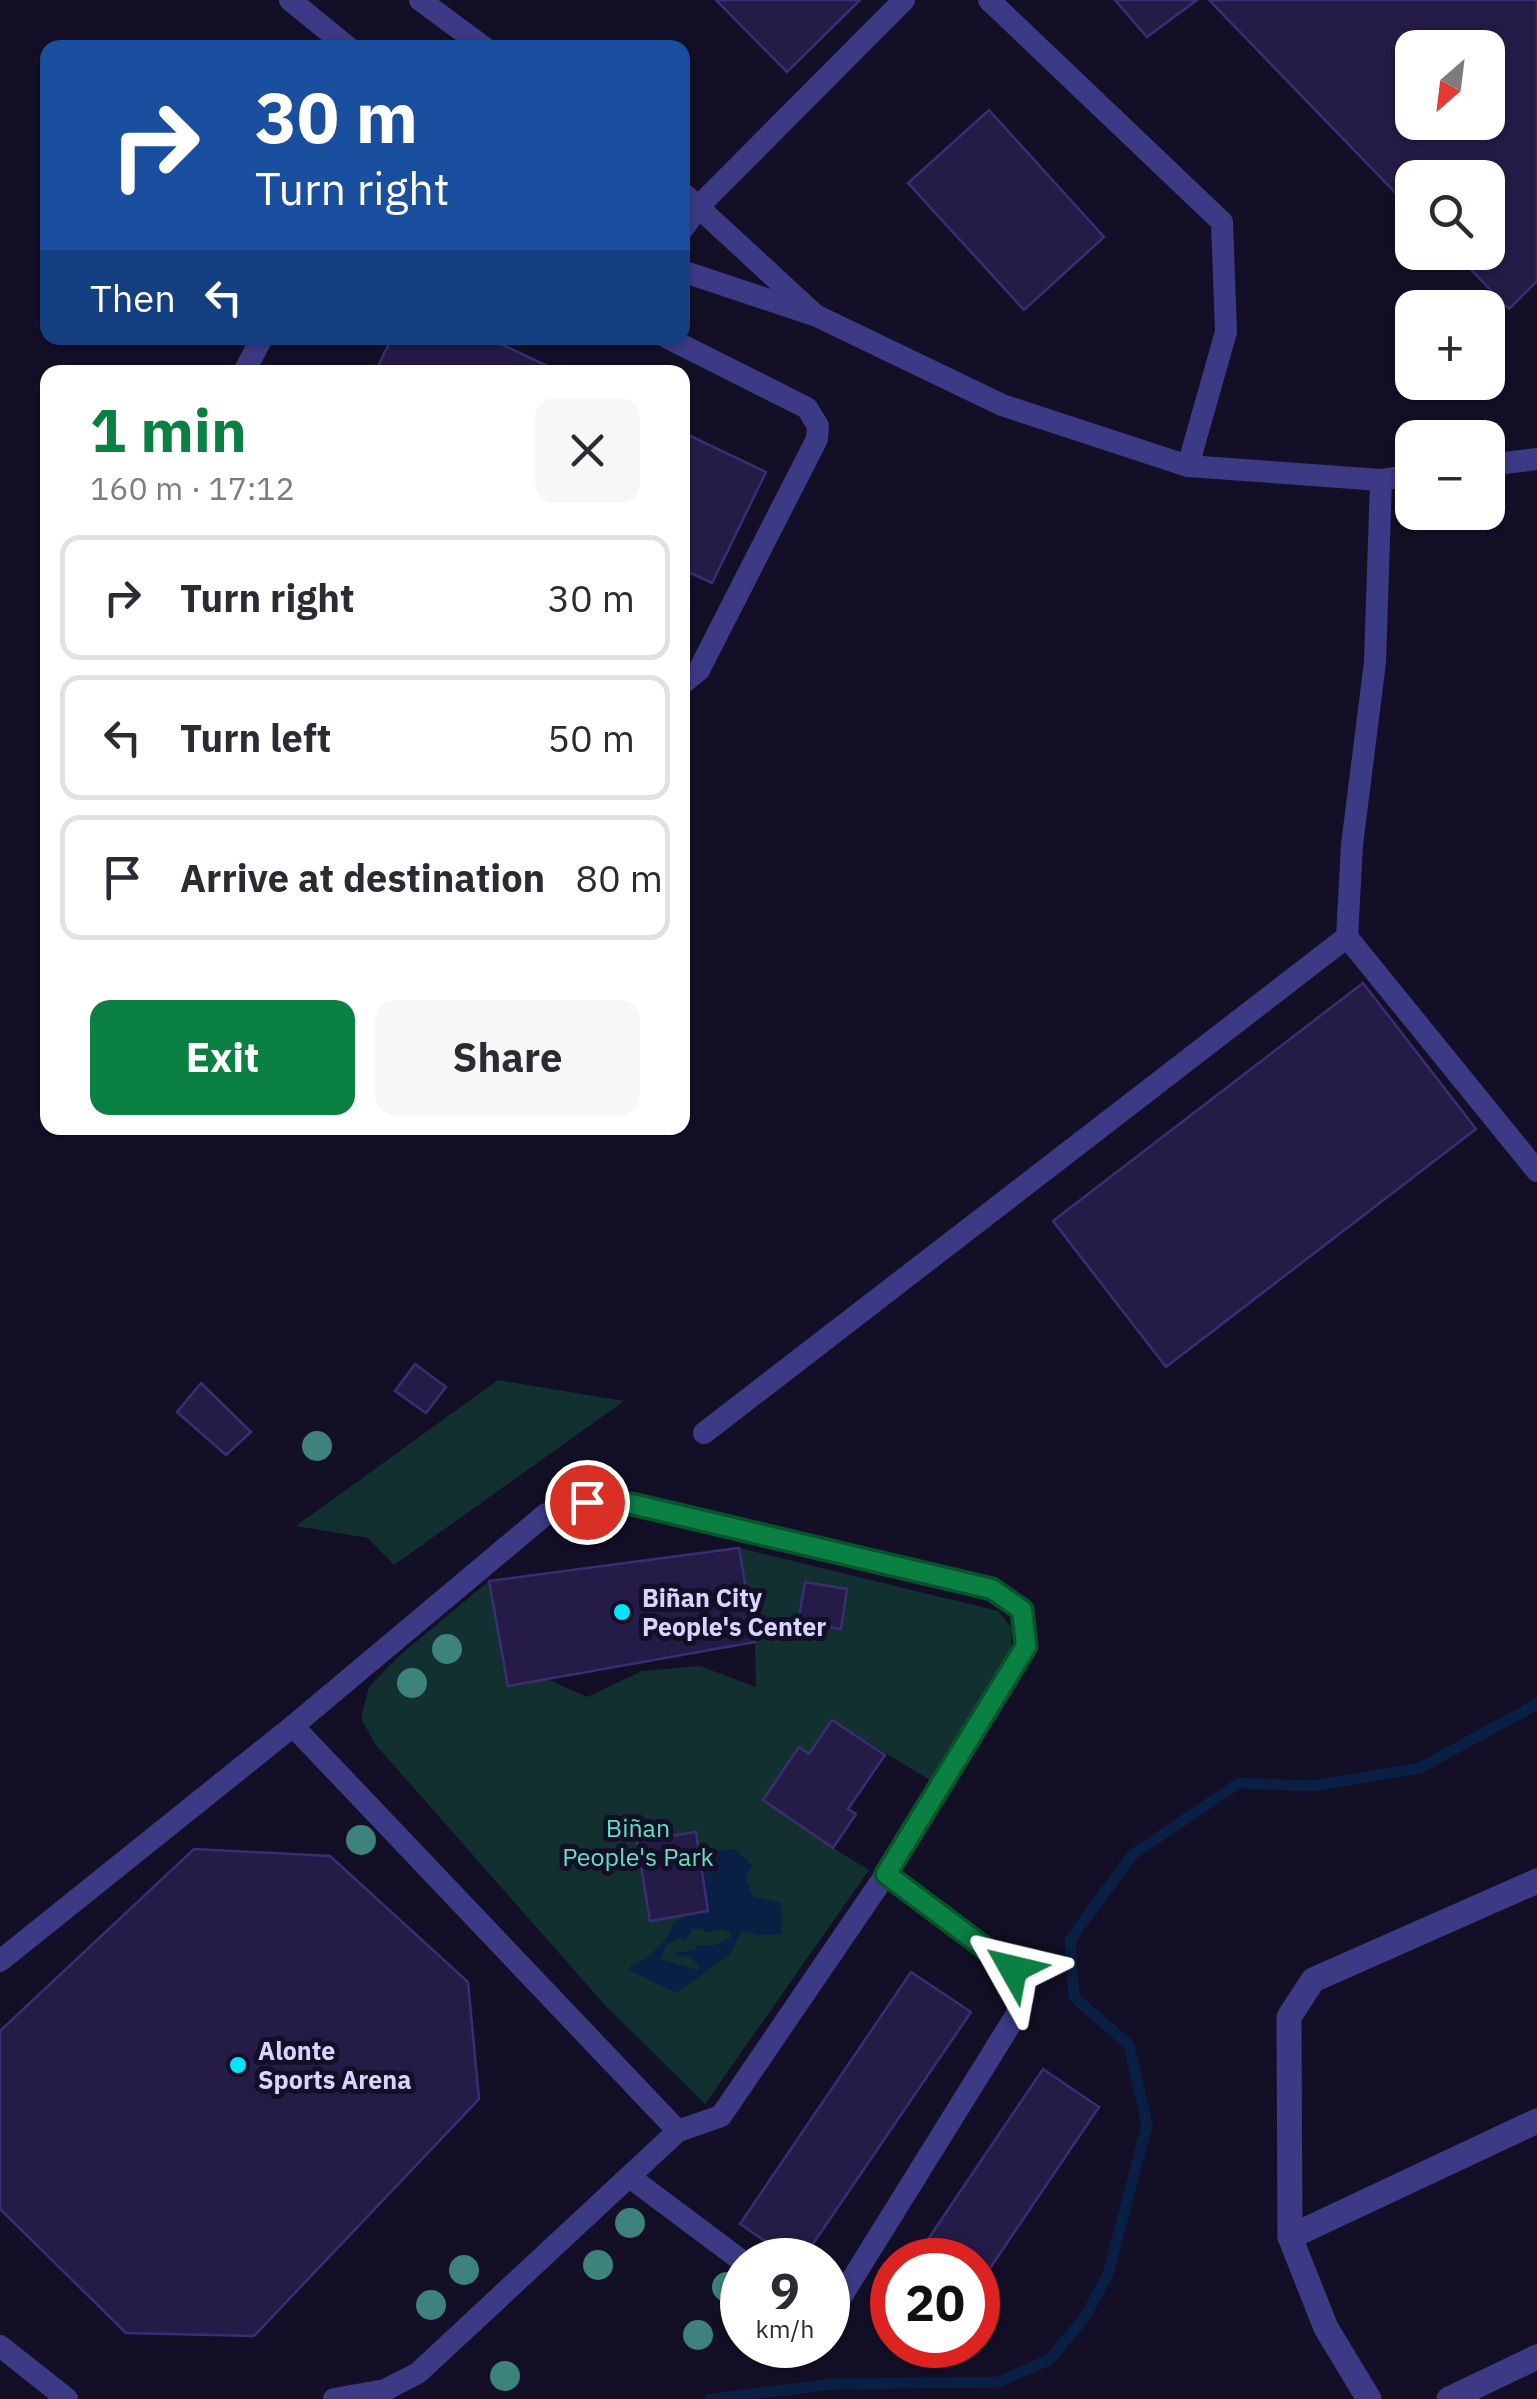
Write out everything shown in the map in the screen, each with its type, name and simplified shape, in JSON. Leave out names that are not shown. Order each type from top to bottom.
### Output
[{"type":"street","points":[[1368,2399],[1326,2328],[1290,2237],[1289,2017],[1312,1980],[1537,1881]]},
{"type":"street","points":[[1290,2237],[1537,2121]]},
{"type":"street","points":[[1450,2399],[1537,2357]]},
{"type":"lane","points":[[290,0],[339,40]]},
{"type":"lane","points":[[420,0],[474,40]]},
{"type":"lane","points":[[817,316],[691,199],[904,0]]},
{"type":"lane","points":[[989,0],[1222,222],[1226,332],[1188,466]]},
{"type":"lane","points":[[690,274],[817,316],[1002,405],[1188,466],[1381,480],[1395,478]]},
{"type":"lane","points":[[682,345],[807,408],[818,426],[817,440],[699,670],[690,677]]},
{"type":"lane","points":[[1505,463],[1537,459]]},
{"type":"lane","points":[[1381,480],[1375,662],[1352,845],[1347,937],[1537,1171]]},
{"type":"lane","points":[[704,1432],[1347,937]]},
{"type":"lane","points":[[0,1961],[293,1726],[546,1514],[587,1502],[632,1504],[992,1589],[1022,1610],[1026,1646],[886,1874],[720,2116],[678,2130],[418,2373],[385,2390],[334,2399]]},
{"type":"lane","points":[[293,1726],[678,2130]]},
{"type":"lane","points":[[850,2283],[1014,2017],[1024,1994],[1013,1969],[886,1874]]},
{"type":"lane","points":[[630,2178],[720,2245]]},
{"type":"lane","points":[[0,2346],[67,2399]]},
{"type":"green space","points":[[498,1380],[624,1401],[394,1565],[368,1538],[296,1526]]},
{"type":"green space","name":"Biñan People's Park","points":[[739,1548],[998,1611],[1012,1628],[1011,1649],[933,1782],[832,1720],[809,1754],[799,1748],[825,1843],[869,1870],[705,2104],[603,2003],[375,1744],[361,1718],[369,1687],[398,1657],[489,1581],[508,1685],[547,1679],[587,1697],[642,1671],[700,1666],[756,1687],[755,1642]]},
{"type":"water","points":[[734,1849],[752,1865],[746,1877],[752,1896],[781,1903],[782,1934],[742,1931],[730,1954],[676,1993],[627,1969],[661,1945],[673,1923],[707,1911],[700,1861],[714,1851]],"holes":[[[700,1928],[706,1932],[731,1932],[730,1938],[712,1946],[698,1945],[695,1950],[675,1953],[689,1957],[700,1966],[698,1970],[660,1959],[667,1944],[686,1940],[691,1930]]]},
{"type":"building","points":[[716,0],[860,0],[787,72]]},
{"type":"building","points":[[1115,0],[1197,0],[1147,37]]},
{"type":"building","points":[[1209,0],[1537,0],[1537,281],[1509,309],[1505,305],[1505,290],[1491,290],[1471,270],[1505,270],[1505,160],[1395,160],[1395,192]]},
{"type":"building","points":[[989,110],[1104,237],[1024,310],[908,183]]},
{"type":"building","points":[[388,345],[503,345],[545,365],[378,365]]},
{"type":"building","points":[[690,436],[766,472],[712,583],[690,573]]},
{"type":"building","points":[[1363,983],[1476,1129],[1166,1367],[1053,1221]]},
{"type":"building","points":[[415,1364],[446,1387],[426,1413],[395,1391]]},
{"type":"building","points":[[201,1383],[251,1432],[226,1455],[177,1412]]},
{"type":"building","name":"Biñan City People's Center","points":[[739,1548],[755,1642],[508,1686],[489,1581]]},
{"type":"building","points":[[805,1582],[847,1589],[841,1629],[798,1622]]},
{"type":"building","points":[[832,1720],[885,1755],[848,1809],[856,1814],[833,1848],[763,1800],[799,1747],[809,1754]]},
{"type":"building","points":[[696,1832],[708,1911],[650,1921],[637,1841]]},
{"type":"building","name":"Alonte Sports Arena","points":[[194,1849],[330,1856],[468,1982],[479,2099],[254,2336],[126,2333],[0,2209],[0,2031]]},
{"type":"building","points":[[911,1972],[971,2012],[817,2238],[761,2238],[740,2224]]},
{"type":"building","points":[[1043,2069],[1099,2107],[1000,2253],[1000,2238],[929,2238]]},
{"type":"waterway","points":[[710,2399],[834,2384],[998,2382],[1049,2360],[1085,2317],[1108,2274],[1147,2125],[1129,2045],[1074,1997],[1070,1940],[1132,1855],[1239,1783],[1313,1786],[1420,1768],[1537,1704]]},
{"type":"place","name":"Biñan City People's Center","points":[[622,1612]]},
{"type":"place","name":"Alonte Sports Arena","points":[[238,2065]]},
{"type":"route","points":[[587,1502],[632,1504],[992,1589],[1022,1610],[1026,1646],[886,1874],[1013,1969]]}]
